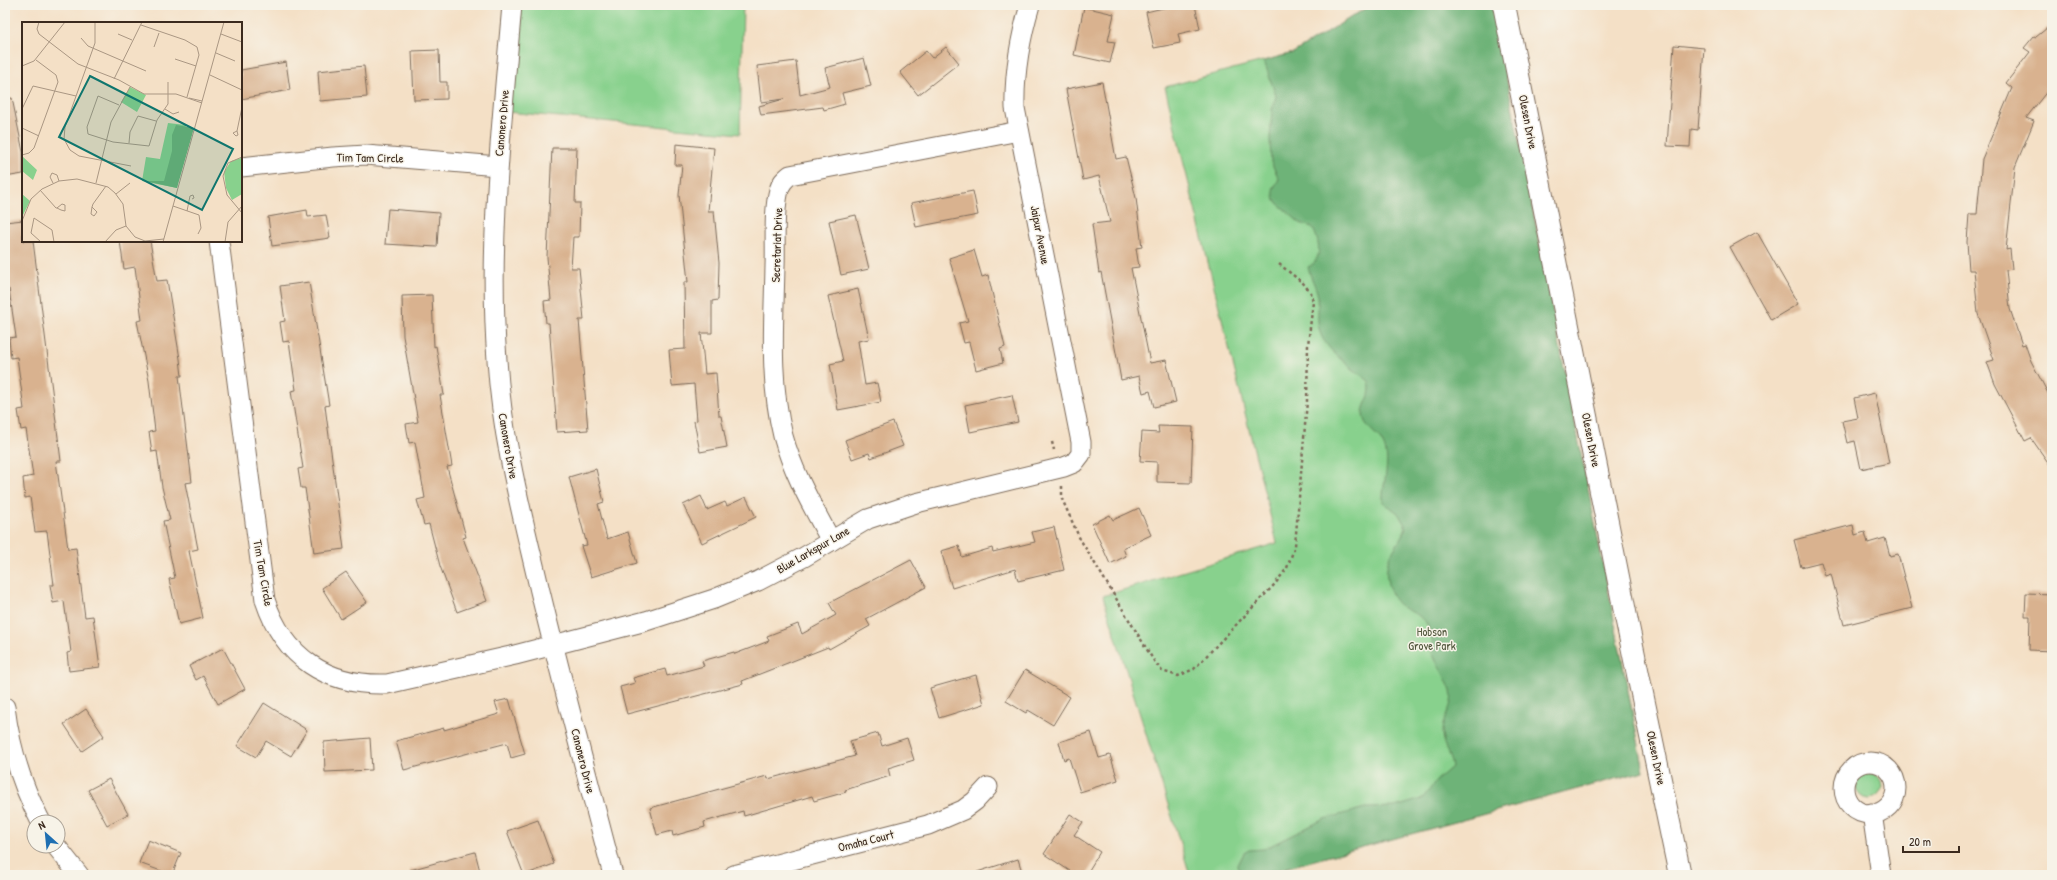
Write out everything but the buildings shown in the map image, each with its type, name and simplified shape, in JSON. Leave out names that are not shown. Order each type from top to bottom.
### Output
[{"type":"street","name":"Canonero Drive","points":[[512,5],[498,166],[494,255],[494,302],[501,402],[513,478],[553,644],[612,875]]},
{"type":"street","name":"Jaipur Avenue","points":[[1030,5],[1018,49],[1014,89],[1015,108],[1081,442],[1081,454],[1074,463]]},
{"type":"street","name":"Olesen Drive","points":[[1504,5],[1626,617],[1680,875]]},
{"type":"street","name":"Secretariat Drive","points":[[831,540],[795,471],[784,436],[778,408],[774,370],[776,226],[779,191],[782,182],[790,175],[1019,131]]},
{"type":"street","name":"Tim Tam Circle","points":[[242,167],[366,155],[498,166]]},
{"type":"street","name":"Tim Tam Circle","points":[[219,242],[262,584],[270,613],[281,635],[289,646],[318,670],[341,680],[368,685],[387,684],[420,678],[553,644]]},
{"type":"street","name":"Blue Larkspur Lane","points":[[553,644],[646,621],[714,599],[758,581],[868,518],[885,512],[1074,463]]},
{"type":"street","points":[[5,707],[10,742],[22,779],[37,814]]},
{"type":"street","name":"Omaha Court","points":[[734,875],[928,825],[963,810],[975,802],[988,787]]},
{"type":"street","points":[[1872,813],[1881,875]]},
{"type":"street","points":[[62,854],[79,875]]},
{"type":"path","points":[[1062,499],[1080,538],[1154,662],[1162,671],[1178,676],[1194,669],[1232,627],[1260,602],[1287,568],[1294,546],[1307,401],[1308,345],[1313,307],[1311,293],[1303,282],[1279,264]]},
{"type":"green space","points":[[516,5],[743,5],[740,134],[507,112]]},
{"type":"green space","name":"Hobson Grove Park","points":[[1371,5],[1492,5],[1644,771],[1259,875],[1190,875],[1103,596],[1277,543],[1165,87],[1293,53]]},
{"type":"green space","points":[[1371,5],[1492,5],[1644,771],[1259,875],[1240,875],[1238,865],[1244,853],[1249,850],[1264,849],[1324,819],[1365,808],[1395,807],[1422,799],[1437,780],[1452,767],[1443,741],[1442,733],[1442,728],[1450,707],[1452,697],[1451,691],[1432,653],[1431,634],[1425,621],[1398,603],[1391,592],[1387,580],[1389,558],[1402,537],[1406,527],[1398,513],[1383,502],[1387,465],[1386,451],[1381,440],[1365,423],[1363,414],[1364,406],[1370,392],[1369,381],[1334,353],[1323,339],[1318,323],[1318,296],[1308,267],[1313,264],[1318,254],[1319,249],[1317,237],[1312,227],[1300,223],[1275,201],[1273,189],[1279,179],[1271,162],[1270,139],[1272,110],[1276,96],[1264,61],[1293,53]]},
{"type":"green space","points":[[1869,773],[1878,777],[1882,786],[1878,795],[1869,799],[1860,795],[1856,786],[1860,777]]}]
